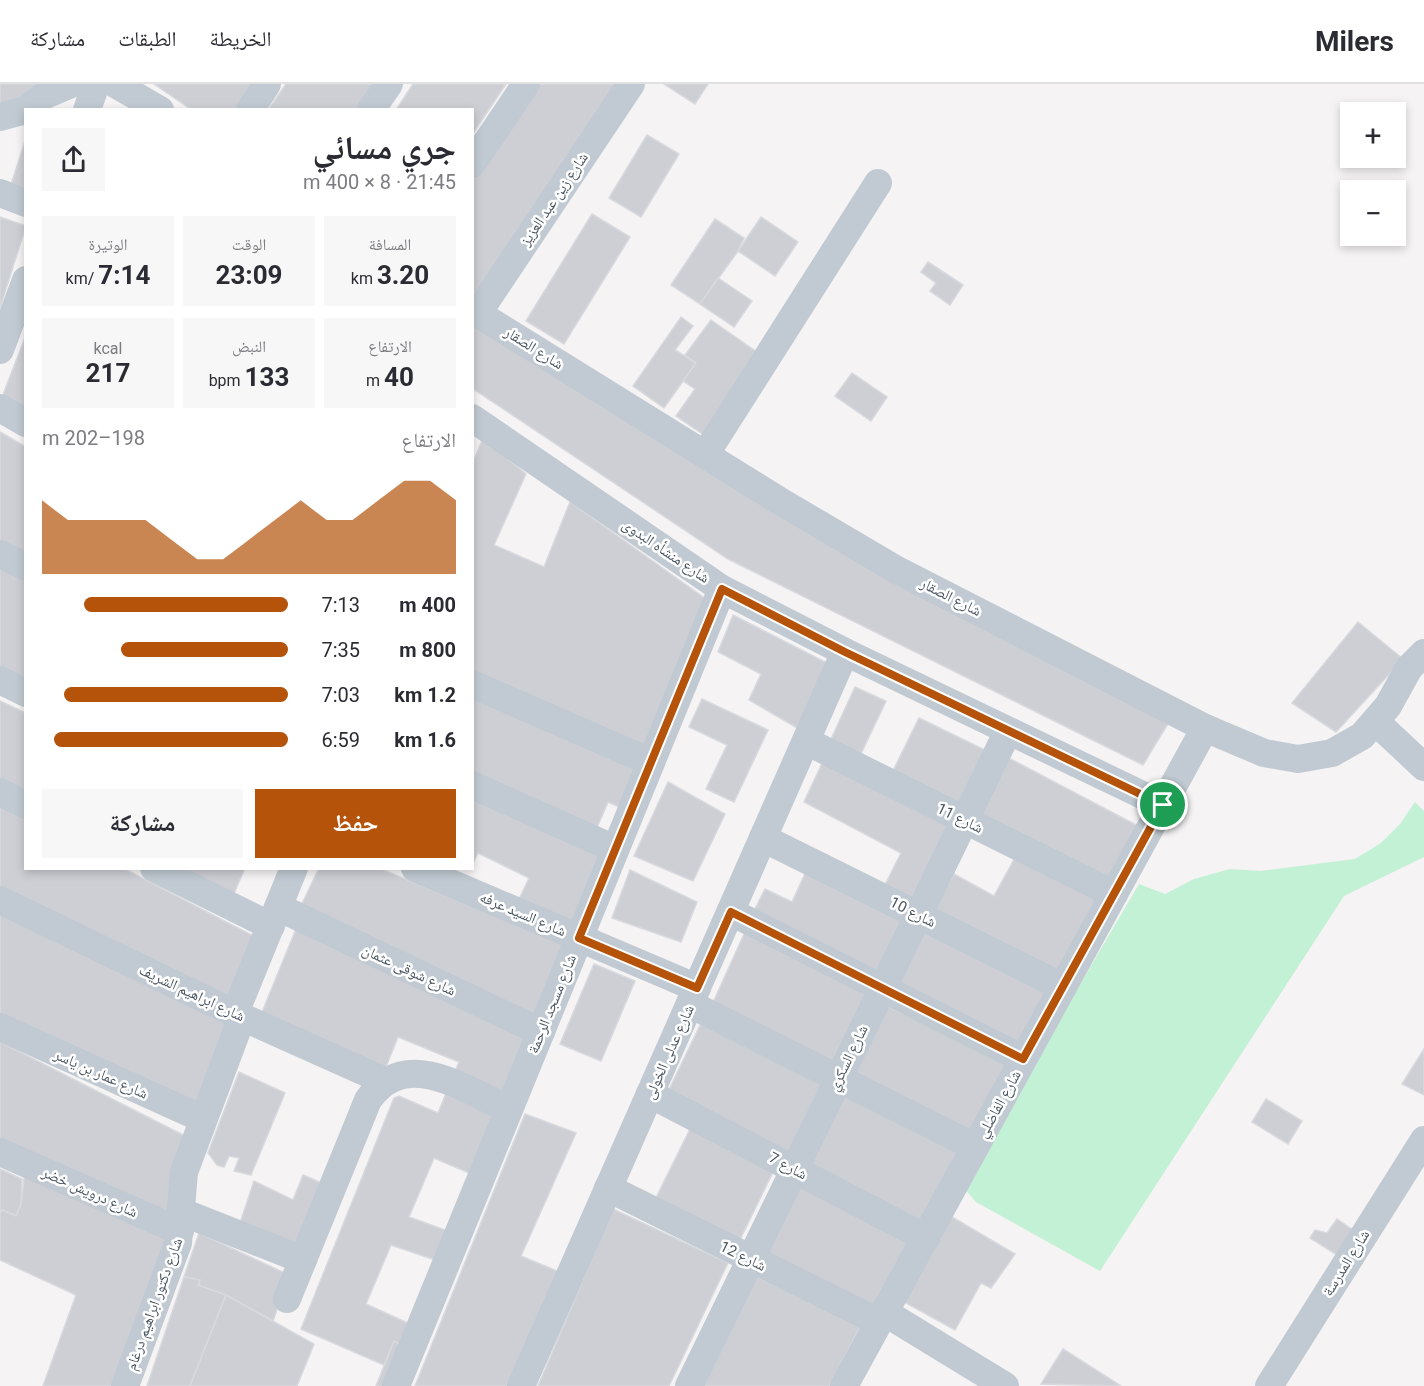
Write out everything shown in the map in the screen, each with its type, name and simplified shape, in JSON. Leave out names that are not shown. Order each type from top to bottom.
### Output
[{"type":"street","points":[[29,108],[45,95],[71,84]]},
{"type":"street","points":[[88,108],[96,84]]},
{"type":"street","points":[[115,84],[157,108]]},
{"type":"street","points":[[251,108],[267,84]]},
{"type":"street","points":[[372,108],[388,84]]},
{"type":"street","points":[[474,161],[526,84]]},
{"type":"street","name":"شارع زين عبد العزيز","points":[[475,311],[631,84]]},
{"type":"street","points":[[0,117],[24,111]]},
{"type":"street","points":[[705,454],[878,183]]},
{"type":"street","points":[[0,193],[24,202]]},
{"type":"street","points":[[0,350],[24,286]]},
{"type":"street","name":"شارع الصقار","points":[[475,311],[897,570],[1205,728],[1264,753],[1298,759],[1332,753],[1362,736],[1376,722],[1409,668],[1424,652]]},
{"type":"street","points":[[0,408],[24,422]]},
{"type":"street","name":"شارع منشأه البدوى","points":[[474,422],[722,589],[845,652],[1163,805]]},
{"type":"street","points":[[0,554],[24,566]]},
{"type":"street","name":"شارع مسجد الرحمة","points":[[396,1386],[722,589]]},
{"type":"street","name":"شارع عدلى الخولى","points":[[521,1386],[845,652]]},
{"type":"street","points":[[0,680],[24,692]]},
{"type":"street","points":[[474,685],[651,762]]},
{"type":"street","points":[[1376,722],[1424,767]]},
{"type":"street","name":"شارع الفاضلي","points":[[844,1386],[1205,728]]},
{"type":"street","name":"شارع السكري","points":[[689,1386],[1008,731]]},
{"type":"street","name":"شارع 11","points":[[806,741],[1114,894]]},
{"type":"street","points":[[474,786],[615,849]]},
{"type":"street","points":[[0,792],[24,804]]},
{"type":"street","name":"شارع 10","points":[[763,838],[1063,987]]},
{"type":"street","name":"شارع شوقى عثمان","points":[[159,870],[275,917],[541,1032]]},
{"type":"street","name":"شارع دكتور ابراهيم درغام","points":[[125,1386],[181,1222],[184,1172],[293,870]]},
{"type":"street","name":"شارع السيد عرفه","points":[[420,870],[579,938],[693,996],[839,1078],[975,1147]]},
{"type":"street","name":"شارع ابراهيم الشريف","points":[[0,900],[239,1015],[385,1081]]},
{"type":"street","points":[[731,912],[1023,1059]]},
{"type":"street","name":"شارع عمار بن ياسر","points":[[0,1027],[203,1119]]},
{"type":"street","points":[[287,1299],[368,1100],[385,1081],[398,1074],[426,1073],[509,1109]]},
{"type":"street","name":"شارع 7","points":[[650,1094],[926,1238]]},
{"type":"street","name":"شارع المدرسة","points":[[1269,1386],[1424,1140]]},
{"type":"street","name":"شارع درويش خضر","points":[[0,1152],[181,1222],[303,1260]]},
{"type":"street","name":"شارع 12","points":[[608,1188],[750,1259],[882,1317],[1005,1386]]},
{"type":"green space","points":[[1415,802],[1424,811],[1424,857],[1344,896],[1100,1271],[976,1202],[962,1186],[1139,884],[1165,894],[1194,879],[1230,869],[1261,871],[1355,859],[1381,843],[1400,824]]},
{"type":"building","points":[[0,84],[42,84],[0,111]]},
{"type":"building","points":[[154,84],[264,84],[248,108],[189,108]]},
{"type":"building","points":[[286,84],[378,84],[362,108],[269,108]]},
{"type":"building","points":[[413,84],[506,84],[474,132],[474,108],[397,108]]},
{"type":"building","points":[[536,84],[620,84],[480,295],[474,292],[474,178]]},
{"type":"building","points":[[664,84],[708,84],[695,104]]},
{"type":"building","points":[[647,135],[679,154],[641,217],[609,198]]},
{"type":"building","points":[[24,144],[24,193],[10,188]]},
{"type":"building","points":[[592,214],[630,237],[564,344],[526,321]]},
{"type":"building","points":[[0,217],[24,225],[24,232],[0,308]]},
{"type":"building","points":[[761,217],[798,242],[775,276],[738,251]]},
{"type":"building","points":[[715,219],[744,238],[738,251],[700,304],[671,285]]},
{"type":"building","points":[[928,262],[963,285],[950,305],[930,291],[936,283],[921,272]]},
{"type":"building","points":[[718,278],[752,301],[734,327],[700,304]]},
{"type":"building","points":[[681,317],[693,326],[675,350],[696,363],[664,408],[633,386]]},
{"type":"building","points":[[711,320],[761,355],[704,435],[676,416],[695,389],[683,381],[696,363],[685,355]]},
{"type":"building","points":[[474,323],[1169,722],[1143,765],[728,559],[474,389]]},
{"type":"building","points":[[24,340],[24,413],[1,400]]},
{"type":"building","points":[[852,373],[887,397],[871,421],[835,396]]},
{"type":"building","points":[[0,432],[24,446],[24,556],[0,545]]},
{"type":"building","points":[[483,438],[526,474],[494,545],[544,567],[570,502],[710,602],[646,755],[474,682],[474,460]]},
{"type":"building","points":[[0,568],[24,579],[24,683],[0,672]]},
{"type":"building","points":[[733,615],[833,666],[804,732],[749,700],[761,674],[718,652]]},
{"type":"building","points":[[1358,622],[1403,659],[1336,732],[1292,703]]},
{"type":"building","points":[[855,687],[886,701],[858,760],[828,746]]},
{"type":"building","points":[[474,697],[641,771],[626,810],[608,802],[593,837],[474,781]]},
{"type":"building","points":[[702,699],[768,730],[734,802],[706,789],[727,745],[689,727]]},
{"type":"building","points":[[0,701],[24,712],[24,794],[0,782]]},
{"type":"building","points":[[919,718],[985,750],[958,805],[892,773]]},
{"type":"building","points":[[1003,755],[1142,828],[1110,878],[974,813]]},
{"type":"building","points":[[825,757],[951,820],[912,898],[885,885],[901,853],[804,802]]},
{"type":"building","points":[[668,782],[725,814],[693,881],[634,856]]},
{"type":"building","points":[[474,793],[608,855],[575,933],[515,908],[529,878],[478,853],[474,861]]},
{"type":"building","points":[[0,805],[24,817],[24,870],[127,870],[259,939],[233,1003],[0,889]]},
{"type":"building","points":[[1017,854],[1107,902],[1066,979],[935,909],[954,874],[994,896]]},
{"type":"building","points":[[809,865],[907,911],[876,976],[751,917],[765,889],[792,902]]},
{"type":"building","points":[[177,870],[244,870],[232,898]]},
{"type":"building","points":[[318,870],[384,870],[570,948],[535,1025],[299,910]]},
{"type":"building","points":[[630,870],[697,902],[681,942],[612,918]]},
{"type":"building","points":[[0,913],[228,1021],[201,1113],[0,1015]]},
{"type":"building","points":[[926,923],[1058,994],[1024,1050],[896,984]]},
{"type":"building","points":[[298,924],[532,1036],[507,1099],[454,1073],[459,1062],[398,1037],[384,1072],[260,1017]]},
{"type":"building","points":[[745,932],[867,991],[830,1066],[711,1007]]},
{"type":"building","points":[[594,964],[635,981],[601,1061],[560,1044]]},
{"type":"building","points":[[884,1005],[1017,1065],[974,1138],[850,1073]]},
{"type":"building","points":[[704,1017],[822,1083],[786,1158],[665,1098]]},
{"type":"building","points":[[0,1042],[187,1137],[170,1221],[0,1144]]},
{"type":"building","points":[[1424,1049],[1424,1095],[1402,1084]]},
{"type":"building","points":[[239,1072],[285,1093],[251,1175],[234,1171],[239,1158],[229,1156],[224,1167],[217,1165],[208,1153]]},
{"type":"building","points":[[447,1091],[500,1116],[476,1176],[434,1158],[409,1217],[453,1233],[441,1262],[391,1245],[366,1304],[414,1326],[407,1349],[394,1341],[384,1365],[301,1329],[394,1098],[399,1096],[438,1113]]},
{"type":"building","points":[[833,1091],[967,1150],[920,1228],[797,1167]]},
{"type":"building","points":[[1266,1099],[1302,1121],[1288,1144],[1252,1122]]},
{"type":"building","points":[[525,1114],[576,1133],[521,1256],[569,1276],[520,1386],[415,1386]]},
{"type":"building","points":[[690,1129],[774,1170],[736,1248],[652,1206]]},
{"type":"building","points":[[0,1169],[22,1179],[21,1204],[16,1216],[2,1210],[0,1214]]},
{"type":"building","points":[[25,1171],[176,1235],[119,1386],[43,1386],[76,1295],[0,1260],[0,1214],[2,1210],[16,1216],[21,1204]]},
{"type":"building","points":[[303,1175],[324,1184],[299,1249],[239,1226],[254,1181],[293,1200]]},
{"type":"building","points":[[792,1182],[911,1242],[871,1310],[756,1255]]},
{"type":"building","points":[[613,1209],[728,1263],[669,1386],[538,1386]]},
{"type":"building","points":[[947,1214],[1015,1254],[991,1288],[981,1283],[955,1330],[895,1297]]},
{"type":"building","points":[[1337,1219],[1353,1230],[1337,1255],[1310,1238],[1315,1230],[1327,1233]]},
{"type":"building","points":[[199,1233],[289,1275],[273,1321],[226,1295],[198,1285],[200,1280],[184,1277]]},
{"type":"building","points":[[748,1273],[861,1325],[829,1386],[692,1386]]},
{"type":"building","points":[[184,1277],[200,1280],[198,1285],[226,1295],[190,1386],[147,1386]]},
{"type":"building","points":[[226,1295],[314,1344],[297,1386],[190,1386]]},
{"type":"building","points":[[394,1341],[407,1349],[392,1386],[376,1386]]},
{"type":"building","points":[[1063,1349],[1121,1386],[1041,1384]]},
{"type":"route","points":[[722,589],[845,652],[1163,805],[1023,1059],[731,912],[697,988],[579,938],[722,589]]}]
